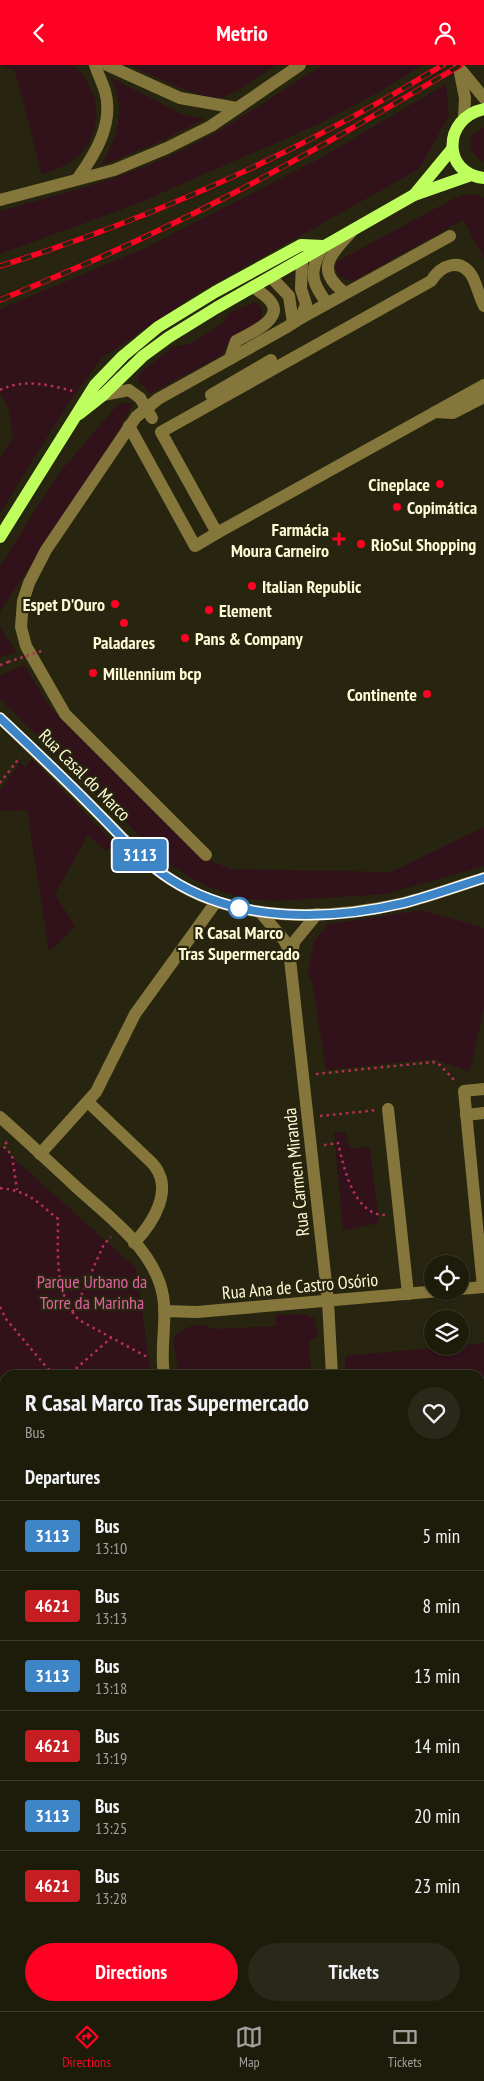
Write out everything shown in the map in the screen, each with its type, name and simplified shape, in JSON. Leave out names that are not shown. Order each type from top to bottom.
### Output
[{"type":"main road","points":[[480,178],[462,169],[452,149],[453,137],[464,117],[474,111],[484,109]]},
{"type":"main road","points":[[414,195],[452,149]]},
{"type":"main road","points":[[79,414],[103,395],[131,367],[169,337],[253,287],[302,261],[324,246],[414,195],[480,178]]},
{"type":"main road","points":[[0,537],[79,414],[89,395],[108,370],[152,332],[195,303],[301,245],[324,246]]},
{"type":"main road","points":[[301,245],[302,261]]},
{"type":"main road","points":[[250,272],[271,277]]},
{"type":"main road","points":[[411,2011],[429,2011]]},
{"type":"street","points":[[78,178],[94,155],[107,122],[105,93],[94,65]]},
{"type":"street","points":[[107,65],[180,98],[237,107]]},
{"type":"street","points":[[0,200],[114,170],[167,149],[211,126],[300,65]]},
{"type":"street","points":[[458,66],[484,98]]},
{"type":"street","points":[[458,66],[465,98],[464,117]]},
{"type":"street","points":[[345,293],[331,279],[327,267],[333,253],[353,229]]},
{"type":"street","points":[[206,855],[65,714],[26,646],[21,627],[23,601],[29,583],[46,550],[136,417],[158,399],[450,236]]},
{"type":"street","points":[[324,246],[313,267],[313,279],[327,303]]},
{"type":"street","points":[[297,320],[306,303],[301,289],[302,261]]},
{"type":"street","points":[[161,432],[431,281],[440,269],[447,265],[461,266],[470,273],[484,305]]},
{"type":"street","points":[[271,277],[289,296],[297,320]]},
{"type":"street","points":[[230,359],[236,341],[266,324],[274,312],[270,299],[253,287]]},
{"type":"street","points":[[204,409],[211,395],[271,360]]},
{"type":"street","points":[[129,426],[195,546],[484,385]]},
{"type":"street","points":[[103,395],[129,389],[140,398],[217,533]]},
{"type":"street","points":[[435,412],[454,413],[484,397]]},
{"type":"street","name":"Rua Casal do Marco","points":[[0,718],[153,866],[190,891],[216,902],[260,911],[317,914],[358,911],[391,905],[484,878]]},
{"type":"street","points":[[40,1154],[88,1102],[101,1085],[135,1014],[216,902]]},
{"type":"street","name":"Rua Carmen Miranda","points":[[260,911],[284,940],[289,950],[328,1301],[332,1370]]},
{"type":"street","name":"Rua Carmen Miranda","points":[[291,966],[294,942],[317,914]]},
{"type":"street","points":[[469,1288],[484,1287],[464,1091],[484,1089]]},
{"type":"street","points":[[88,1102],[152,1163],[160,1173],[163,1187],[159,1204],[148,1227],[134,1243]]},
{"type":"street","points":[[388,1109],[408,1294]]},
{"type":"street","points":[[466,1115],[484,1113]]},
{"type":"street","points":[[0,1117],[120,1227],[150,1263],[161,1285],[164,1311],[161,1359],[163,1370]]},
{"type":"street","name":"Rua Ana de Castro Osório","points":[[164,1311],[197,1312],[424,1292]]},
{"type":"path","points":[[0,390],[9,385],[44,383],[89,395]]},
{"type":"path","points":[[0,665],[42,651]]},
{"type":"path","points":[[0,783],[14,764]]},
{"type":"path","points":[[303,1075],[433,1062],[440,1065],[464,1091]]},
{"type":"path","points":[[307,1117],[388,1109]]},
{"type":"path","points":[[16,1131],[3,1146],[12,1155],[18,1190]]},
{"type":"path","points":[[311,1148],[338,1143],[352,1189],[359,1202],[370,1211],[381,1216],[400,1215]]},
{"type":"path","points":[[0,1188],[18,1190],[28,1195],[58,1219],[58,1269],[72,1312],[80,1320],[151,1360],[161,1359]]},
{"type":"path","points":[[72,1312],[104,1244],[120,1227]]},
{"type":"path","points":[[0,1307],[6,1319],[50,1370]]},
{"type":"path","points":[[75,1370],[111,1337]]},
{"type":"green space","points":[[1,65],[73,65],[83,75],[90,86],[94,98],[96,123],[86,147],[74,160],[42,175],[15,71]]},
{"type":"green space","points":[[129,65],[276,65],[238,90],[216,99],[187,90]]},
{"type":"green space","points":[[323,65],[423,65],[377,93],[319,124],[134,205],[0,254],[0,211],[73,191],[168,157],[258,107]]},
{"type":"green space","points":[[110,77],[181,114],[205,119],[157,143],[101,166],[112,144],[118,122],[118,100]]},
{"type":"green space","points":[[446,84],[449,116],[419,169],[193,296],[102,358],[69,402],[0,513],[0,457],[13,438],[9,410],[0,393],[0,309],[143,249],[317,160]]},
{"type":"green space","points":[[484,127],[484,161],[474,154],[471,143],[473,135]]},
{"type":"green space","points":[[465,195],[479,195],[484,198],[484,258],[463,220],[355,280],[346,280],[338,274],[336,262],[455,198]]},
{"type":"green space","points":[[256,302],[262,309],[261,322],[226,345],[222,355],[150,394],[138,382],[138,375],[173,347],[192,343],[223,322],[229,313]]},
{"type":"green space","points":[[119,403],[133,403],[117,433],[0,612],[0,566],[59,473]]},
{"type":"green space","points":[[0,627],[16,652],[0,658]]},
{"type":"green space","points":[[24,665],[51,709],[207,860],[231,869],[391,872],[484,827],[484,866],[386,894],[275,901],[249,899],[200,883],[168,864],[0,699],[0,675]]},
{"type":"green space","points":[[32,759],[115,844],[106,851],[88,835],[55,894],[75,926],[49,952],[27,810],[0,811],[0,791],[20,762],[25,767]]},
{"type":"green space","points":[[422,910],[484,928],[484,1007],[470,1072],[434,1059],[326,1070],[312,981],[308,974],[314,941],[328,924]]},
{"type":"green space","points":[[345,1132],[350,1148],[370,1147],[379,1223],[343,1231],[334,1133]]},
{"type":"green space","name":"Parque Urbano da Torre da Marinha","points":[[0,1146],[136,1268],[150,1370],[0,1370]]},
{"type":"green space","points":[[304,1314],[314,1318],[319,1336],[309,1341],[311,1370],[178,1370],[173,1341],[177,1334],[186,1328],[199,1324],[216,1329],[276,1326],[276,1315]]},
{"type":"green space","points":[[484,1343],[484,1370],[345,1370],[345,1356],[424,1349],[424,1355],[469,1355],[469,1344]]},
{"type":"railway","points":[[0,266],[115,226],[228,179],[337,125],[443,65]]},
{"type":"railway","points":[[0,300],[113,252],[197,212],[313,150],[461,65]]},
{"type":"bus line","name":"3113","points":[[0,718],[25,740],[153,866],[169,879],[190,891],[216,902],[238,908],[293,914],[338,913],[407,902],[484,878]]},
{"type":"place","name":"Cineplace","points":[[440,484]]},
{"type":"place","name":"Copimática","points":[[397,507]]},
{"type":"place","name":"Farmácia Moura Carneiro","points":[[339,539]]},
{"type":"place","name":"RioSul Shopping","points":[[361,544]]},
{"type":"place","name":"Italian Republic","points":[[252,586]]},
{"type":"place","name":"Espet D'Ouro","points":[[115,604]]},
{"type":"place","name":"Element","points":[[209,610]]},
{"type":"place","name":"Paladares","points":[[124,623]]},
{"type":"place","name":"Pans & Company","points":[[185,638]]},
{"type":"place","name":"Millennium bcp","points":[[93,673]]},
{"type":"place","name":"Continente","points":[[427,694]]},
{"type":"place","name":"R Casal Marco Tras Supermercado","points":[[239,908]]}]
